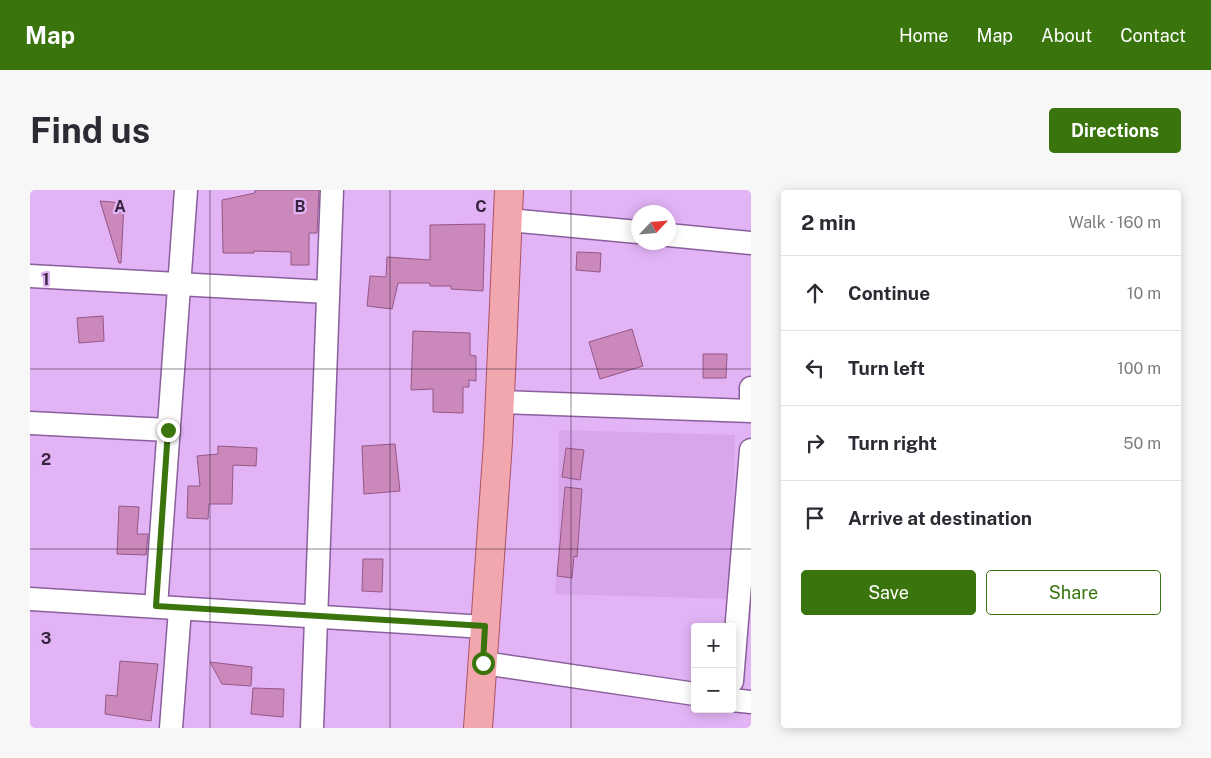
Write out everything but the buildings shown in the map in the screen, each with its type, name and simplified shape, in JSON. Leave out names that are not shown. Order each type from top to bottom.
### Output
[{"type":"main road","points":[[478,728],[500,402],[509,190]]},
{"type":"street","points":[[156,606],[186,190]]},
{"type":"street","points":[[312,728],[332,190]]},
{"type":"street","points":[[508,220],[631,231]]},
{"type":"street","points":[[676,236],[751,243]]},
{"type":"street","points":[[30,276],[327,292]]},
{"type":"street","points":[[751,388],[751,403]]},
{"type":"street","points":[[500,402],[751,411]]},
{"type":"street","points":[[30,423],[168,430]]},
{"type":"street","points":[[733,668],[751,450]]},
{"type":"street","points":[[30,599],[485,626]]},
{"type":"street","points":[[171,728],[180,609]]},
{"type":"street","points":[[483,663],[691,693]]},
{"type":"street","points":[[736,700],[751,702]]},
{"type":"shaded area","points":[[559,430],[735,435],[732,599],[555,594],[558,555]]},
{"type":"route","points":[[168,430],[156,606],[180,609],[485,626],[483,663]]}]
